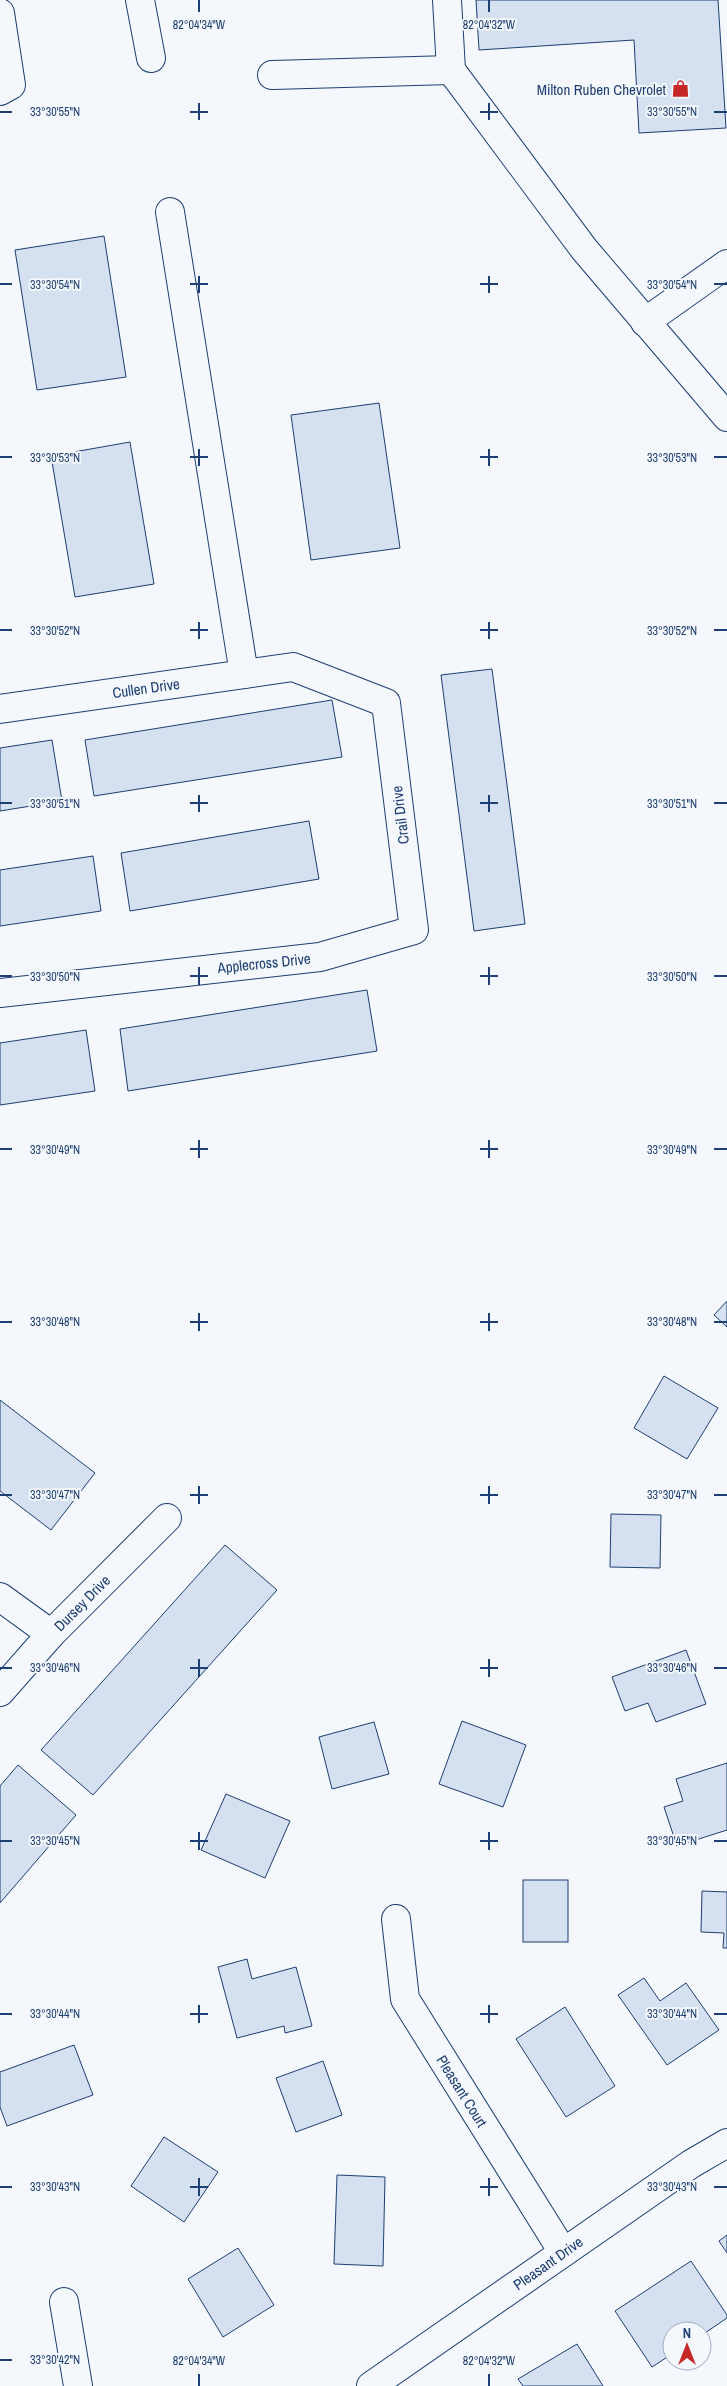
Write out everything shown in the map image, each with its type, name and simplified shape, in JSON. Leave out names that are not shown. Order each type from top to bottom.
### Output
[{"type":"street","points":[[140,0],[151,58]]},
{"type":"street","points":[[447,0],[451,70],[584,249],[727,417]]},
{"type":"street","points":[[0,13],[11,85],[0,91]]},
{"type":"street","points":[[272,75],[451,70]]},
{"type":"street","points":[[170,212],[244,674]]},
{"type":"street","points":[[645,322],[727,264]]},
{"type":"street","name":"Cullen Drive","points":[[0,709],[293,667]]},
{"type":"street","name":"Crail Drive","points":[[293,667],[386,703],[414,930],[320,957]]},
{"type":"street","name":"Applecross Drive","points":[[0,993],[320,957]]},
{"type":"street","name":"Dursey Drive","points":[[0,1692],[51,1634],[168,1518]]},
{"type":"street","points":[[0,1597],[51,1634]]},
{"type":"street","name":"Pleasant Court","points":[[396,1919],[405,1999],[563,2252]]},
{"type":"street","name":"Pleasant Drive","points":[[371,2386],[691,2164],[727,2144]]},
{"type":"street","points":[[64,2302],[78,2386]]},
{"type":"building","name":"Milton Ruben Chevrolet","points":[[476,0],[718,0],[726,128],[639,133],[634,40],[479,50]]},
{"type":"building","points":[[104,236],[126,377],[37,390],[15,250]]},
{"type":"building","points":[[379,403],[400,548],[311,560],[291,415]]},
{"type":"building","points":[[130,442],[154,584],[75,597],[51,456]]},
{"type":"building","points":[[492,669],[525,924],[474,931],[441,675]]},
{"type":"building","points":[[332,700],[342,757],[94,796],[85,740]]},
{"type":"building","points":[[52,740],[62,801],[0,811],[0,748]]},
{"type":"building","points":[[309,821],[319,879],[130,911],[121,853]]},
{"type":"building","points":[[93,856],[101,911],[0,926],[0,870]]},
{"type":"building","points":[[367,990],[377,1051],[128,1091],[120,1029]]},
{"type":"building","points":[[86,1030],[95,1091],[0,1105],[0,1043]]},
{"type":"building","points":[[727,1301],[727,1327],[714,1315]]},
{"type":"building","points":[[664,1376],[718,1408],[687,1459],[634,1428]]},
{"type":"building","points":[[0,1400],[95,1473],[51,1530],[0,1491]]},
{"type":"building","points":[[611,1514],[661,1515],[660,1568],[610,1567]]},
{"type":"building","points":[[225,1545],[277,1590],[93,1795],[41,1750]]},
{"type":"building","points":[[686,1650],[706,1704],[656,1722],[648,1703],[625,1711],[612,1677]]},
{"type":"building","points":[[462,1721],[526,1745],[503,1807],[439,1784]]},
{"type":"building","points":[[374,1722],[389,1774],[332,1789],[319,1737]]},
{"type":"building","points":[[727,1763],[727,1830],[677,1846],[664,1807],[683,1801],[676,1779]]},
{"type":"building","points":[[18,1765],[76,1815],[0,1903],[0,1786]]},
{"type":"building","points":[[226,1794],[290,1821],[265,1878],[201,1850]]},
{"type":"building","points":[[523,1880],[568,1880],[568,1942],[523,1942]]},
{"type":"building","points":[[702,1891],[727,1892],[727,1948],[723,1948],[724,1933],[701,1932]]},
{"type":"building","points":[[247,1959],[252,1979],[296,1967],[312,2026],[285,2033],[284,2026],[237,2038],[218,1967]]},
{"type":"building","points":[[644,1978],[660,2001],[686,1983],[719,2030],[667,2065],[618,1995]]},
{"type":"building","points":[[565,2007],[615,2086],[566,2117],[516,2039]]},
{"type":"building","points":[[74,2045],[93,2095],[7,2126],[0,2107],[0,2072]]},
{"type":"building","points":[[323,2061],[342,2115],[296,2132],[276,2078]]},
{"type":"building","points":[[164,2137],[218,2172],[184,2222],[131,2186]]},
{"type":"building","points":[[337,2175],[385,2177],[383,2266],[334,2264]]},
{"type":"building","points":[[727,2235],[727,2253],[719,2241]]},
{"type":"building","points":[[238,2248],[274,2305],[223,2337],[188,2279]]},
{"type":"building","points":[[691,2261],[727,2315],[727,2318],[712,2328],[712,2321],[662,2321],[662,2360],[652,2367],[615,2311]]},
{"type":"building","points":[[577,2344],[603,2386],[523,2386],[518,2379]]},
{"type":"place","name":"Milton Ruben Chevrolet","points":[[680,89]]}]
